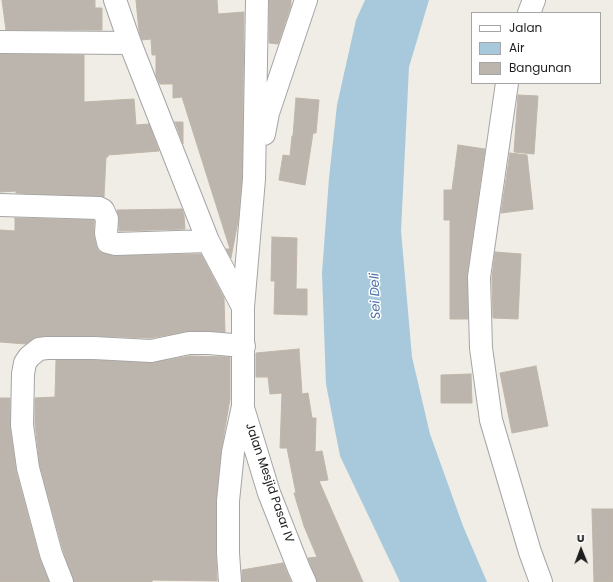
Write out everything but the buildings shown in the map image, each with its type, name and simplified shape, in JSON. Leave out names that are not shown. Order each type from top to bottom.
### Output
[{"type":"street","points":[[115,0],[130,43],[208,241],[243,307]]},
{"type":"street","points":[[230,582],[228,553],[228,501],[233,452],[243,406],[243,307],[254,179],[257,0]]},
{"type":"street","points":[[254,179],[268,113],[306,0]]},
{"type":"street","points":[[529,12],[534,0]]},
{"type":"street","points":[[0,42],[130,43]]},
{"type":"street","points":[[507,84],[479,277],[481,348],[491,420],[526,538],[541,582]]},
{"type":"street","points":[[0,206],[99,208],[103,210],[107,219],[106,234],[108,242],[116,244],[208,241]]},
{"type":"street","points":[[62,582],[51,554],[28,468],[22,426],[23,374],[25,363],[29,357],[39,349],[47,348],[94,348],[151,351],[189,343],[244,346]]},
{"type":"street","name":"Jalan Mesjid Pasar IV","points":[[243,406],[269,493],[305,582]]},
{"type":"water","name":"Sei Deli","points":[[365,0],[429,0],[409,67],[401,231],[412,357],[430,434],[463,526],[487,582],[400,582],[340,456],[326,384],[322,273],[329,178],[337,105],[356,20]]}]
